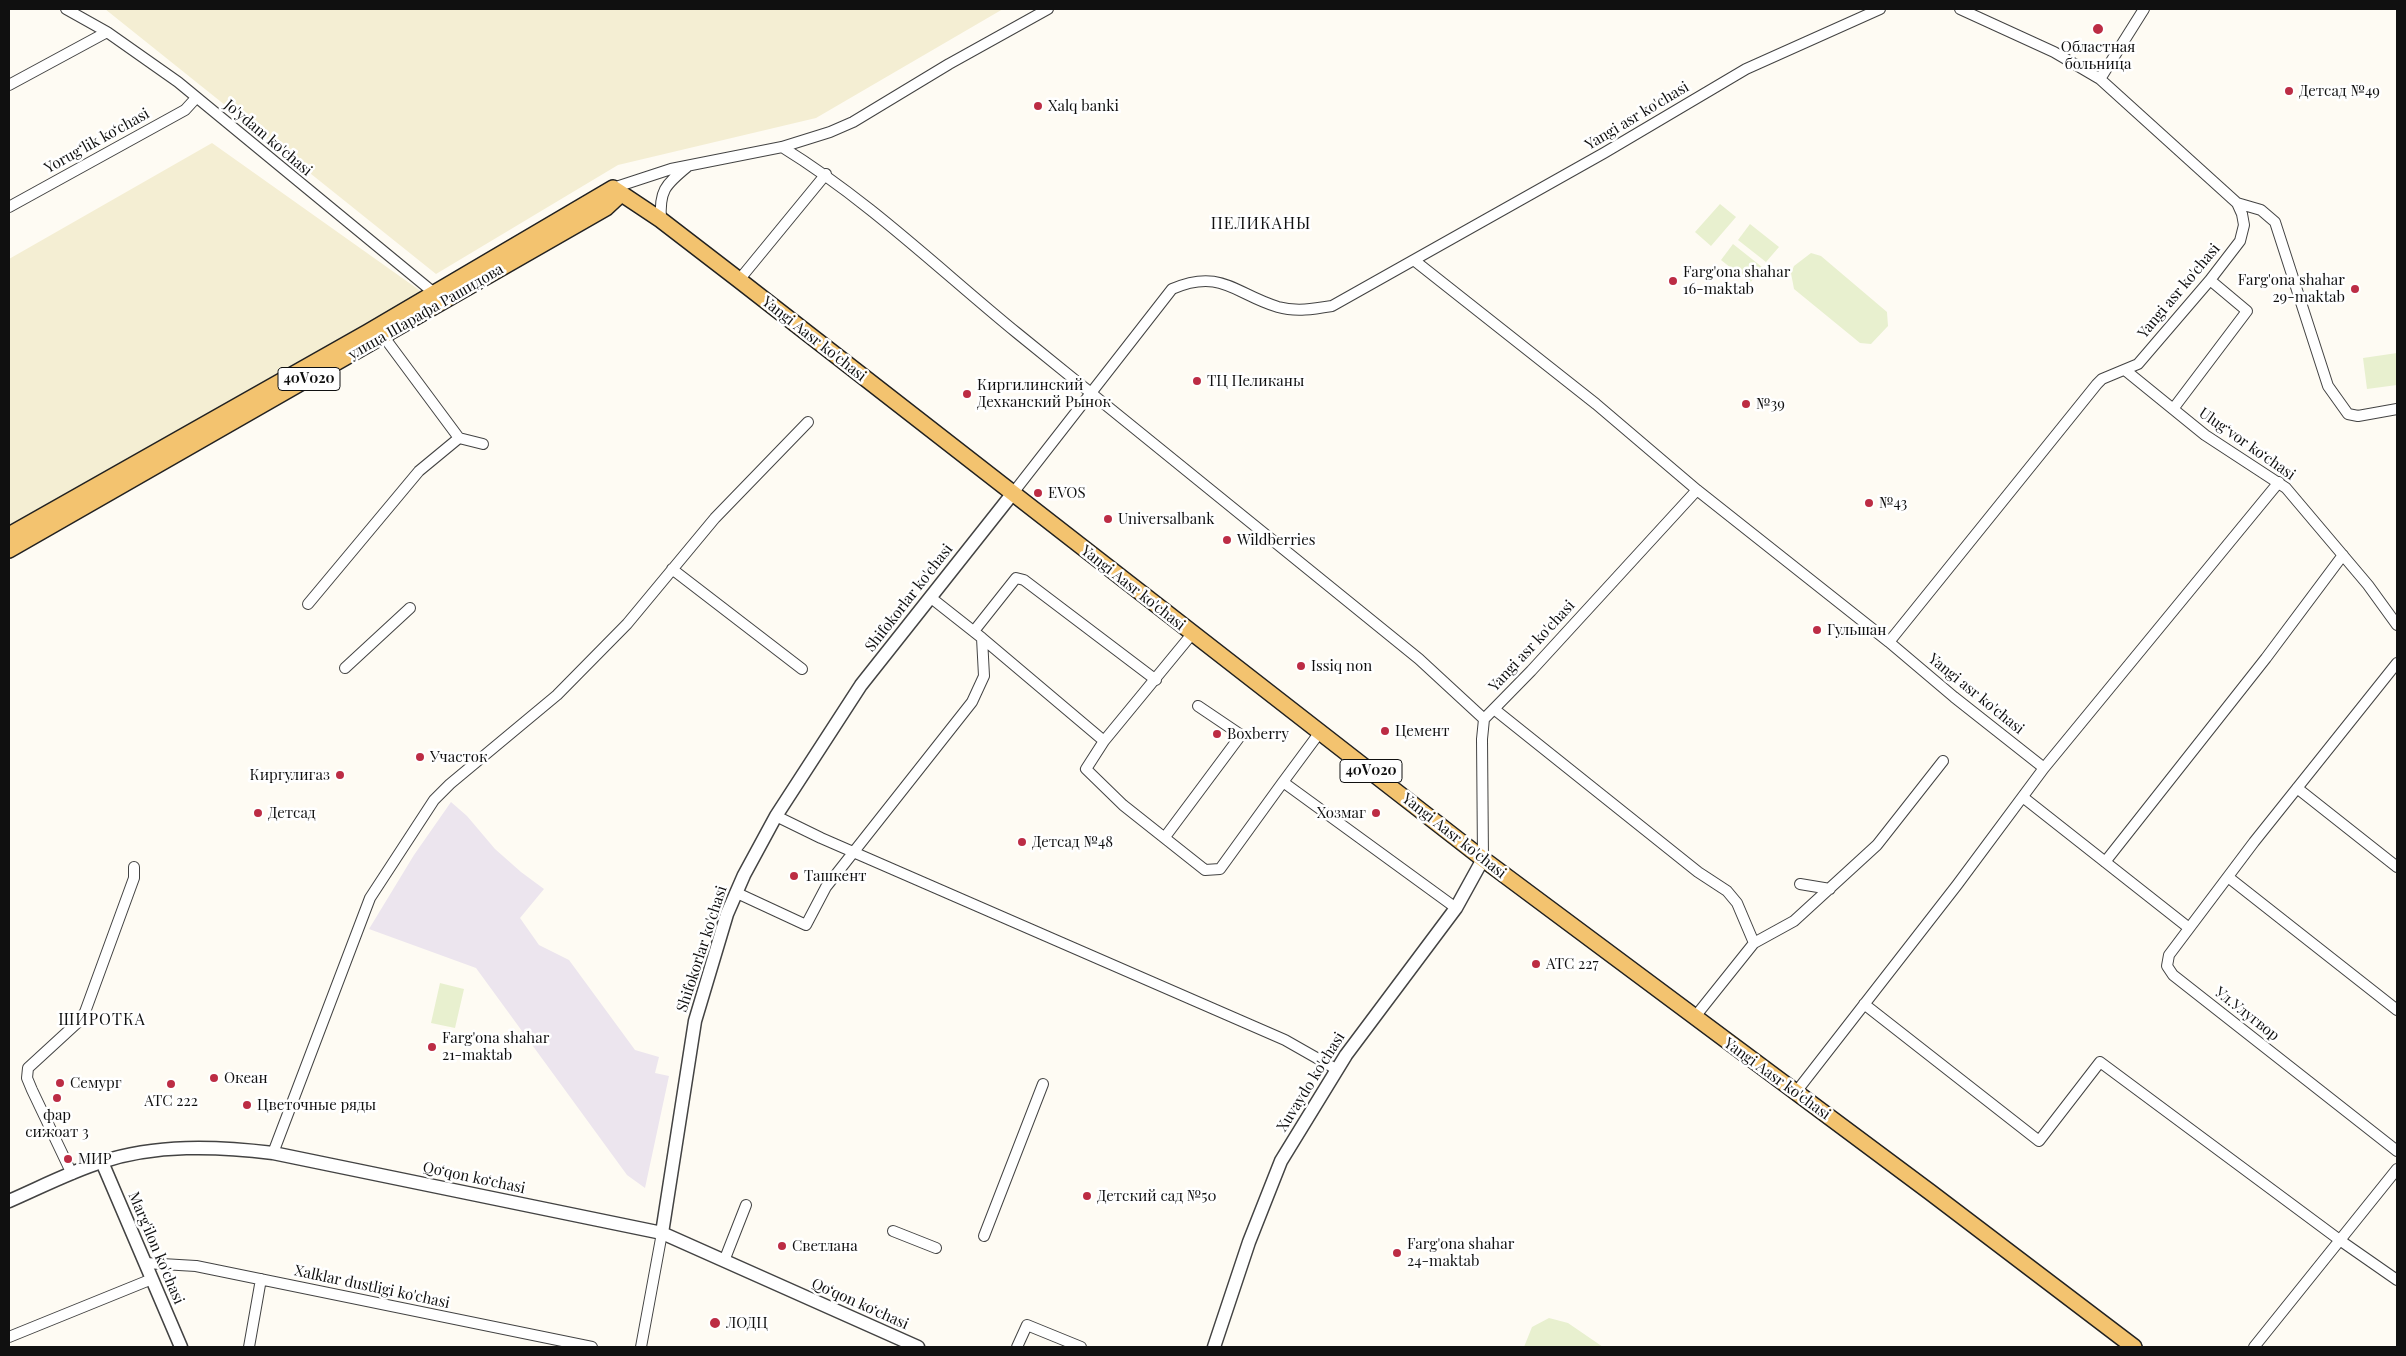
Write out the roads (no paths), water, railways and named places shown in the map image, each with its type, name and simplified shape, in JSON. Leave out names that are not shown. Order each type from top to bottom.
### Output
[{"type":"main road","name":"улица Шарафа Рашидова","points":[[9,550],[108,485],[384,337],[439,297],[611,196]]},
{"type":"main road","name":"Yangi Aasr ko'chasi","points":[[611,196],[661,220],[1483,859],[2134,1347]]},
{"type":"main road","points":[[9,535],[108,485],[439,297]]},
{"type":"street","name":"Jo'ydam ko'chasi","points":[[66,9],[107,32],[178,82],[439,297]]},
{"type":"street","points":[[611,196],[651,175],[688,165],[782,147],[830,132],[853,122],[949,64],[1048,9]]},
{"type":"street","name":"Yangi asr ko'chasi","points":[[1013,492],[1172,289],[1187,282],[1214,280],[1234,286],[1278,307],[1297,310],[1332,306],[1604,154],[1746,68],[1880,9]]},
{"type":"street","points":[[1960,9],[2054,52],[2100,79],[2237,203],[2261,210],[2275,222],[2328,386],[2348,414],[2358,416],[2396,412]]},
{"type":"street","points":[[2100,79],[2144,9]]},
{"type":"street","points":[[9,85],[107,32]]},
{"type":"street","name":"Yorugʻlik koʻchasi","points":[[9,206],[185,110],[196,98]]},
{"type":"street","points":[[782,147],[826,174],[1090,392],[1419,659],[1484,718],[1482,739],[1483,859]]},
{"type":"street","points":[[661,220],[661,195],[666,185],[688,165]]},
{"type":"street","points":[[739,280],[826,174]]},
{"type":"street","name":"Yangi asr ko'chasi","points":[[1889,642],[2097,384],[2102,379],[2138,364],[2210,280],[2243,235],[2242,214],[2237,203]]},
{"type":"street","name":"Yangi asr ko'chasi","points":[[1415,261],[1647,446],[1697,490],[2044,768]]},
{"type":"street","points":[[2173,409],[2247,312],[2210,280]]},
{"type":"street","points":[[384,337],[459,438],[483,444]]},
{"type":"street","name":"Ulugʻvor koʻchasi","points":[[2125,370],[2205,435],[2286,488],[2343,555],[2397,625]]},
{"type":"street","points":[[273,1153],[370,898],[434,800],[450,784],[552,699],[627,624],[715,518],[808,422]]},
{"type":"street","points":[[308,604],[418,471],[459,438]]},
{"type":"street","points":[[1796,1092],[2024,798],[2044,768],[2279,482]]},
{"type":"street","name":"Yangi asr ko'chasi","points":[[1484,718],[1697,490]]},
{"type":"street","name":"Shifokorlar ko'chasi","points":[[641,1347],[662,1233],[695,1021],[727,914],[776,816],[861,686],[1013,492]]},
{"type":"street","points":[[2105,862],[2266,658],[2343,555]]},
{"type":"street","points":[[672,569],[802,669]]},
{"type":"street","points":[[737,893],[806,925],[826,886],[852,850],[972,702],[984,676],[978,634],[1016,578],[1024,580],[1156,680]]},
{"type":"street","points":[[930,597],[978,634],[1104,741]]},
{"type":"street","points":[[345,668],[410,608]]},
{"type":"street","points":[[1192,634],[1104,741],[1086,769],[1123,805],[1205,870],[1220,870],[1320,732]]},
{"type":"street","name":"Ул.Улугвор","points":[[2397,663],[2189,928],[2169,956],[2168,966],[2173,974],[2397,1151]]},
{"type":"street","points":[[1165,837],[1241,736],[1198,706]]},
{"type":"street","points":[[1494,709],[1698,872],[1727,891],[1736,903],[1754,943]]},
{"type":"street","points":[[1694,1018],[1754,943],[1794,921],[1877,845],[1943,761]]},
{"type":"street","points":[[1283,782],[1456,908]]},
{"type":"street","points":[[2297,788],[2397,868]]},
{"type":"street","points":[[2024,798],[2189,928]]},
{"type":"street","points":[[776,816],[821,838],[852,850],[1181,997],[1285,1040],[1336,1069]]},
{"type":"street","name":"Xuvaydo ko'chasi","points":[[1214,1347],[1249,1242],[1281,1161],[1336,1069],[1456,908],[1483,859]]},
{"type":"street","points":[[72,1174],[27,1078],[28,1068],[77,1023],[85,1012],[134,878],[134,867]]},
{"type":"street","points":[[2228,877],[2397,1010]]},
{"type":"street","points":[[1800,884],[1830,889]]},
{"type":"street","points":[[1864,1004],[2039,1142],[2100,1062],[2341,1241],[2397,1280]]},
{"type":"street","points":[[984,1236],[1043,1084]]},
{"type":"street","name":"Qoʻqon koʻchasi","points":[[9,1200],[102,1162],[154,1150],[224,1147],[273,1153],[662,1233],[918,1347]]},
{"type":"street","name":"Marg'ilon ko'chasi","points":[[102,1162],[181,1347]]},
{"type":"street","points":[[2254,1347],[2397,1169]]},
{"type":"street","points":[[724,1261],[746,1206]]},
{"type":"street","points":[[893,1231],[936,1248]]},
{"type":"street","name":"Xalklar dustligi ko'chasi","points":[[145,1264],[196,1266],[592,1347]]},
{"type":"street","points":[[9,1337],[152,1279]]},
{"type":"street","points":[[249,1347],[261,1279]]},
{"type":"street","points":[[1017,1347],[1027,1325],[1082,1347]]},
{"type":"place","name":"Областная больница","points":[[2098,29]]},
{"type":"place","name":"Детсад №49","points":[[2289,91]]},
{"type":"place","name":"Xalq banki","points":[[1038,106]]},
{"type":"place","name":"Farg'ona shahar 16-maktab","points":[[1673,281]]},
{"type":"place","name":"Farg'ona shahar 29-maktab","points":[[2355,289]]},
{"type":"place","name":"ТЦ Пеликаны","points":[[1197,381]]},
{"type":"place","name":"Киргилинский Дехканский Рынок","points":[[967,394]]},
{"type":"place","name":"№39","points":[[1746,404]]},
{"type":"place","name":"EVOS","points":[[1038,493]]},
{"type":"place","name":"№43","points":[[1869,503]]},
{"type":"place","name":"Universalbank","points":[[1108,519]]},
{"type":"place","name":"Wildberries","points":[[1227,540]]},
{"type":"place","name":"Гульшан","points":[[1817,630]]},
{"type":"place","name":"Issiq non","points":[[1301,666]]},
{"type":"place","name":"Цемент","points":[[1385,731]]},
{"type":"place","name":"Boxberry","points":[[1217,734]]},
{"type":"place","name":"Участок","points":[[420,757]]},
{"type":"place","name":"Киргулигаз","points":[[340,775]]},
{"type":"place","name":"Детсад","points":[[258,813]]},
{"type":"place","name":"Хозмаг","points":[[1376,813]]},
{"type":"place","name":"Детсад №48","points":[[1022,842]]},
{"type":"place","name":"Ташкент","points":[[794,876]]},
{"type":"place","name":"АТС 227","points":[[1536,964]]},
{"type":"place","name":"Farg'ona shahar 21-maktab","points":[[432,1047]]},
{"type":"place","name":"Океан","points":[[214,1078]]},
{"type":"place","name":"Семург","points":[[60,1083]]},
{"type":"place","name":"АТС 222","points":[[171,1084]]},
{"type":"place","name":"фар сижоат 3","points":[[57,1098]]},
{"type":"place","name":"Цветочные ряды","points":[[247,1105]]},
{"type":"place","name":"МИР","points":[[68,1159]]},
{"type":"place","name":"Детский сад №50","points":[[1087,1196]]},
{"type":"place","name":"Светлана","points":[[782,1246]]},
{"type":"place","name":"Farg'ona shahar 24-maktab","points":[[1397,1253]]},
{"type":"place","name":"ЛОДЦ","points":[[715,1323]]},
{"type":"district","name":"ПЕЛИКАНЫ","points":[[1261,224]]},
{"type":"district","name":"ШИРОТКА","points":[[102,1020]]}]
